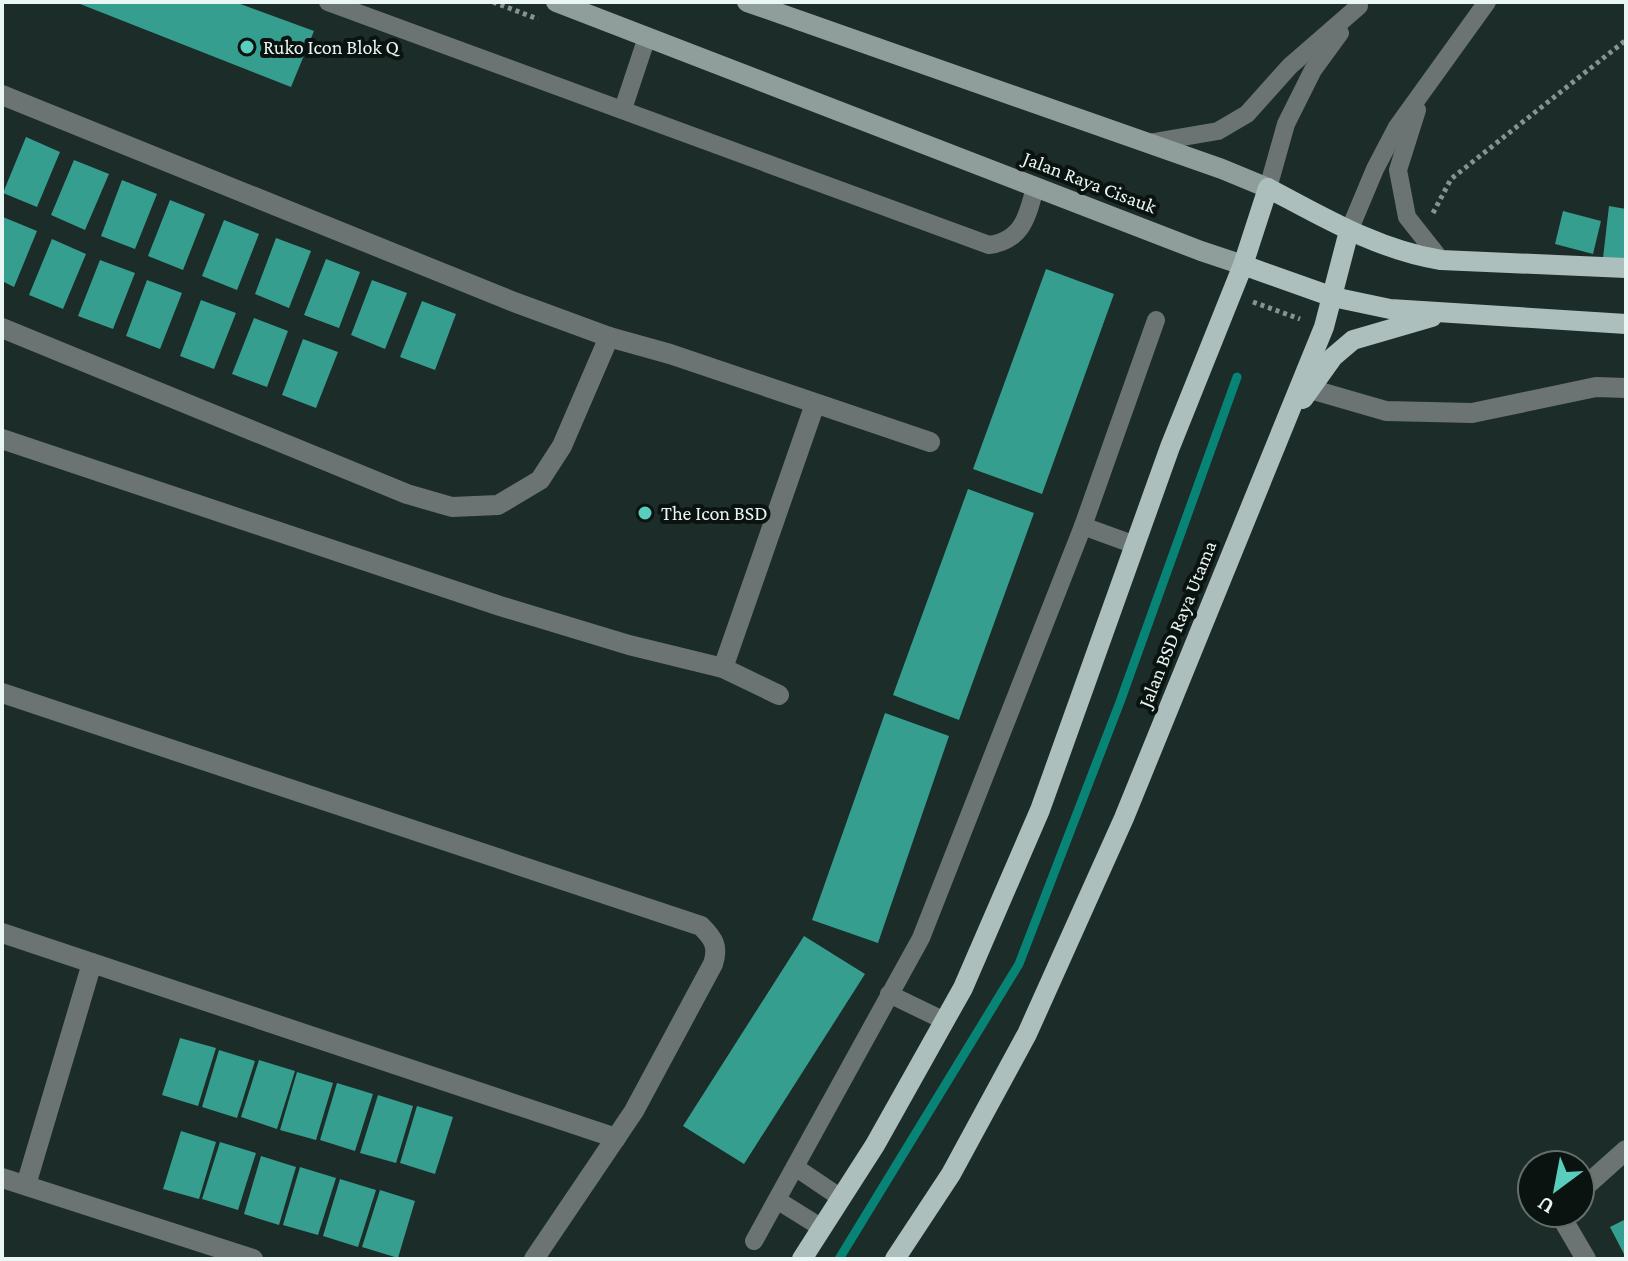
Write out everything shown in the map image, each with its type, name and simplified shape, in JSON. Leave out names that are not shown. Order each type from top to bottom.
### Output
[{"type":"main road","name":"Jalan Raya Cisauk","points":[[556,2],[1035,187],[1333,297],[1390,309],[1626,324]]},
{"type":"main road","points":[[747,2],[1268,188],[1349,231],[1410,255],[1441,260],[1626,268]]},
{"type":"main road","points":[[802,1259],[875,1145],[963,988],[1040,810],[1135,545],[1243,265],[1268,188]]},
{"type":"main road","name":"Jalan BSD Raya Utama","points":[[895,1259],[951,1174],[1027,1034],[1124,818],[1324,327],[1349,231]]},
{"type":"main road","points":[[1282,428],[1333,357],[1353,340],[1447,313]]},
{"type":"street","points":[[2,95],[609,337],[670,354],[930,442]]},
{"type":"street","points":[[2,328],[407,494],[452,507],[498,505],[540,480],[562,446],[609,337]]},
{"type":"street","points":[[1310,389],[1386,411],[1472,413],[1596,387],[1626,388]]},
{"type":"street","points":[[723,668],[815,404]]},
{"type":"street","points":[[2,439],[500,606],[629,645],[723,668],[779,695]]},
{"type":"street","points":[[2,693],[701,926],[716,943],[713,964],[634,1111],[534,1259]]},
{"type":"street","points":[[2,933],[616,1138]]},
{"type":"street","points":[[26,1185],[92,963]]},
{"type":"street","points":[[1596,1177],[1626,1150]]},
{"type":"street","points":[[2,1178],[253,1259]]},
{"type":"street","points":[[1568,1229],[1586,1259]]},
{"type":"lane","points":[[328,2],[989,245],[1002,243],[1021,229],[1035,187]]},
{"type":"lane","name":"Jalan BSD Raya Utama","points":[[1349,231],[1397,127],[1487,2]]},
{"type":"lane","points":[[1148,143],[1218,131],[1247,114],[1290,66],[1361,4]]},
{"type":"lane","points":[[1268,188],[1286,124],[1313,70],[1361,4]]},
{"type":"lane","points":[[623,109],[647,37]]},
{"type":"lane","points":[[1422,92],[1398,170],[1407,217],[1441,260]]},
{"type":"lane","points":[[754,1241],[921,938],[1083,526],[1156,320]]},
{"type":"lane","points":[[1083,526],[1135,545]]},
{"type":"lane","points":[[889,994],[945,1021]]},
{"type":"lane","points":[[795,1167],[841,1198]]},
{"type":"lane","points":[[777,1200],[822,1228]]},
{"type":"path","points":[[1421,234],[1451,179],[1626,40]]},
{"type":"path","points":[[1230,294],[1324,327]]},
{"type":"building","name":"Ruko Icon Blok Q","points":[[75,2],[235,2],[314,31],[291,87]]},
{"type":"building","points":[[26,137],[60,152],[37,207],[3,193]]},
{"type":"building","points":[[74,160],[109,174],[85,230],[51,215]]},
{"type":"building","points":[[122,180],[157,194],[135,249],[101,236]]},
{"type":"building","points":[[170,200],[205,214],[183,270],[148,256]]},
{"type":"building","points":[[1609,206],[1626,209],[1626,261],[1603,258]]},
{"type":"building","points":[[1563,211],[1601,221],[1593,254],[1555,244]]},
{"type":"building","points":[[3,217],[37,231],[14,287],[2,281]]},
{"type":"building","points":[[224,220],[259,234],[237,290],[202,276]]},
{"type":"building","points":[[276,238],[311,251],[289,308],[255,294]]},
{"type":"building","points":[[52,239],[86,254],[63,309],[29,295]]},
{"type":"building","points":[[326,259],[360,272],[339,328],[304,315]]},
{"type":"building","points":[[100,260],[135,273],[113,329],[78,316]]},
{"type":"building","points":[[1046,269],[1114,294],[1042,494],[973,469]]},
{"type":"building","points":[[147,280],[182,293],[160,349],[126,336]]},
{"type":"building","points":[[372,280],[407,293],[385,349],[351,335]]},
{"type":"building","points":[[201,300],[236,313],[214,369],[180,356]]},
{"type":"building","points":[[422,301],[456,314],[435,370],[400,357]]},
{"type":"building","points":[[254,318],[288,331],[267,387],[232,374]]},
{"type":"building","points":[[303,339],[338,352],[316,408],[282,395]]},
{"type":"building","points":[[968,489],[1034,513],[959,720],[893,695]]},
{"type":"building","points":[[885,713],[949,736],[878,943],[812,920]]},
{"type":"building","points":[[804,936],[865,974],[744,1164],[683,1126]]},
{"type":"building","points":[[180,1038],[216,1048],[198,1106],[162,1095]]},
{"type":"building","points":[[219,1050],[255,1061],[237,1118],[202,1107]]},
{"type":"building","points":[[259,1060],[295,1071],[277,1129],[241,1117]]},
{"type":"building","points":[[297,1072],[333,1083],[316,1140],[280,1130]]},
{"type":"building","points":[[337,1083],[373,1094],[355,1151],[320,1140]]},
{"type":"building","points":[[378,1095],[413,1106],[396,1163],[360,1153]]},
{"type":"building","points":[[417,1106],[453,1117],[435,1174],[400,1163]]},
{"type":"building","points":[[181,1131],[216,1142],[199,1199],[163,1189]]},
{"type":"building","points":[[220,1142],[256,1153],[238,1210],[202,1199]]},
{"type":"building","points":[[261,1156],[296,1167],[279,1225],[244,1214]]},
{"type":"building","points":[[300,1167],[336,1178],[318,1235],[283,1225]]},
{"type":"building","points":[[340,1179],[376,1190],[358,1247],[323,1236]]},
{"type":"building","points":[[380,1190],[415,1201],[398,1258],[362,1247]]},
{"type":"building","points":[[1626,1219],[1626,1258],[1610,1227]]},
{"type":"waterway","points":[[839,1259],[1019,964],[1120,702],[1237,377]]},
{"type":"place","name":"Ruko Icon Blok Q","points":[[247,47]]},
{"type":"place","name":"The Icon BSD","points":[[645,513]]}]
